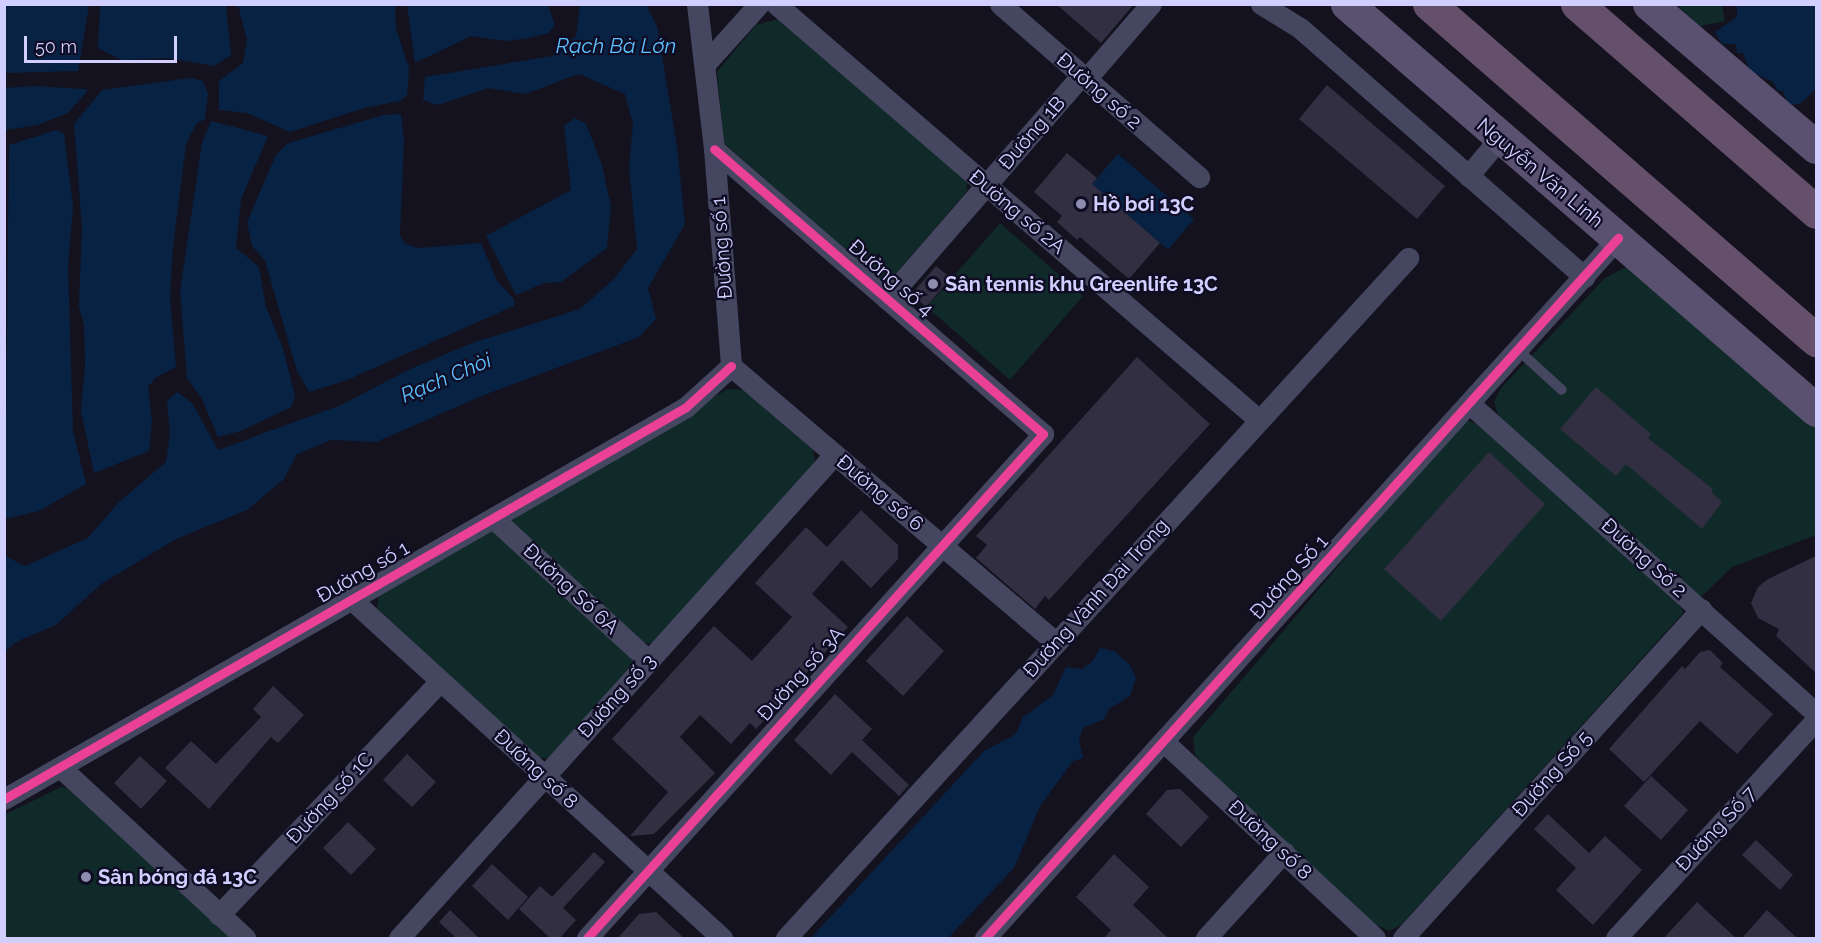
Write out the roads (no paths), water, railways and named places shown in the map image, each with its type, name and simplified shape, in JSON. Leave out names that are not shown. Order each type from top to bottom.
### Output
[{"type":"highway","points":[[1429,4],[1816,340]]},
{"type":"highway","points":[[1577,4],[1816,212]]},
{"type":"main road","name":"Nguyễn Văn Linh","points":[[1347,4],[1816,410]]},
{"type":"main road","points":[[1649,4],[1816,147]]},
{"type":"street","name":"Đường số 1","points":[[4,799],[686,407],[731,366],[714,149],[697,4]]},
{"type":"street","points":[[705,64],[759,4]]},
{"type":"street","name":"Đường số 2A","points":[[776,4],[1258,419]]},
{"type":"street","name":"Đường số 2","points":[[1000,4],[1199,177]]},
{"type":"street","name":"Đường 1B","points":[[887,299],[985,186],[1151,4]]},
{"type":"street","points":[[1261,4],[1300,28],[1584,277]]},
{"type":"street","points":[[1468,176],[1500,138]]},
{"type":"street","name":"Đường số 4","points":[[714,149],[1043,434]]},
{"type":"street","name":"Đường Số 1","points":[[986,939],[1618,238]]},
{"type":"street","name":"Đường Vành Đai Trong","points":[[786,939],[1258,419],[1408,258]]},
{"type":"street","name":"Đường số 6","points":[[731,366],[1056,643]]},
{"type":"street","name":"Đường Số 2","points":[[1470,404],[1816,713]]},
{"type":"street","name":"Đường số 3A","points":[[587,939],[1043,434]]},
{"type":"street","name":"Đường số 3","points":[[399,939],[835,454]]},
{"type":"street","name":"Đường Số 6A","points":[[493,518],[649,661]]},
{"type":"street","name":"Đường số 8","points":[[351,599],[722,939]]},
{"type":"street","name":"Đường Số 5","points":[[1403,939],[1701,609]]},
{"type":"street","name":"Đường số 1C","points":[[219,915],[440,681]]},
{"type":"street","name":"Đường Số 7","points":[[1616,939],[1816,720]]},
{"type":"street","name":"Đường số 8","points":[[1164,742],[1375,939]]},
{"type":"street","points":[[60,767],[245,939]]},
{"type":"street","points":[[1206,939],[1284,852]]},
{"type":"lane","points":[[1518,351],[1562,390]]},
{"type":"water","points":[[4,5],[89,5],[78,71],[5,73]]},
{"type":"water","points":[[100,5],[226,5],[231,55],[215,66],[167,58],[122,60],[98,48]]},
{"type":"water","points":[[238,5],[395,5],[396,28],[409,69],[407,95],[400,101],[364,108],[290,132],[247,113],[219,110],[219,81],[243,63],[247,40]]},
{"type":"water","points":[[407,5],[548,5],[555,25],[549,33],[529,38],[505,41],[471,36],[415,63]]},
{"type":"water","name":"Rạch Bà Lớn","points":[[580,5],[646,5],[657,26],[677,147],[685,224],[648,288],[656,319],[639,337],[484,395],[376,442],[331,440],[297,454],[284,479],[247,510],[176,539],[101,584],[56,625],[18,641],[5,651],[5,556],[25,566],[88,538],[118,503],[166,462],[170,433],[167,401],[177,392],[192,403],[218,450],[341,405],[410,369],[475,342],[580,309],[615,278],[637,249],[629,168],[633,124],[625,94],[579,74],[525,94],[488,88],[438,105],[423,100],[425,77],[552,56],[576,36]]},
{"type":"water","points":[[1737,5],[1816,5],[1816,89],[1800,104],[1788,104],[1783,91],[1778,91],[1773,82],[1750,71],[1743,53],[1737,53],[1736,44],[1723,44],[1719,39],[1715,32],[1737,17]]},
{"type":"water","points":[[190,78],[203,81],[208,94],[205,119],[196,124],[186,144],[173,247],[170,298],[176,367],[155,378],[148,387],[152,421],[149,451],[94,473],[81,411],[85,363],[84,325],[79,306],[82,227],[74,124],[102,90]]},
{"type":"water","points":[[34,86],[88,90],[68,113],[38,125],[5,130],[5,88]]},
{"type":"water","points":[[401,114],[404,141],[400,235],[405,244],[420,248],[481,243],[497,281],[514,299],[514,306],[347,380],[309,392],[297,371],[265,261],[252,246],[247,222],[276,155],[288,143],[384,115]]},
{"type":"water","points":[[575,118],[586,124],[602,165],[611,207],[607,248],[561,282],[544,283],[516,295],[486,236],[571,190],[564,126]]},
{"type":"water","points":[[211,121],[268,136],[241,199],[236,248],[259,267],[266,307],[283,348],[295,396],[291,407],[241,431],[218,437],[202,399],[187,378],[180,291],[202,143]]},
{"type":"water","points":[[56,130],[64,134],[73,206],[68,266],[73,431],[86,484],[39,511],[5,519],[9,145]]},
{"type":"water","points":[[1118,154],[1194,219],[1168,250],[1092,184]]},
{"type":"water","points":[[1100,648],[1114,651],[1129,664],[1136,677],[1130,696],[1109,709],[1104,719],[1083,728],[1079,739],[1083,758],[1073,761],[1040,806],[1014,868],[948,938],[811,938],[984,751],[1016,734],[1023,717],[1053,695],[1066,667],[1082,669],[1093,661]]},
{"type":"place","name":"Hồ bơi 13C","points":[[1081,204]]},
{"type":"place","name":"Sân tennis khu Greenlife 13C","points":[[933,284]]},
{"type":"place","name":"Sân bóng đá 13C","points":[[86,877]]},
{"type":"water label","name":"Rạch Chòi","points":[[446,378]]}]
